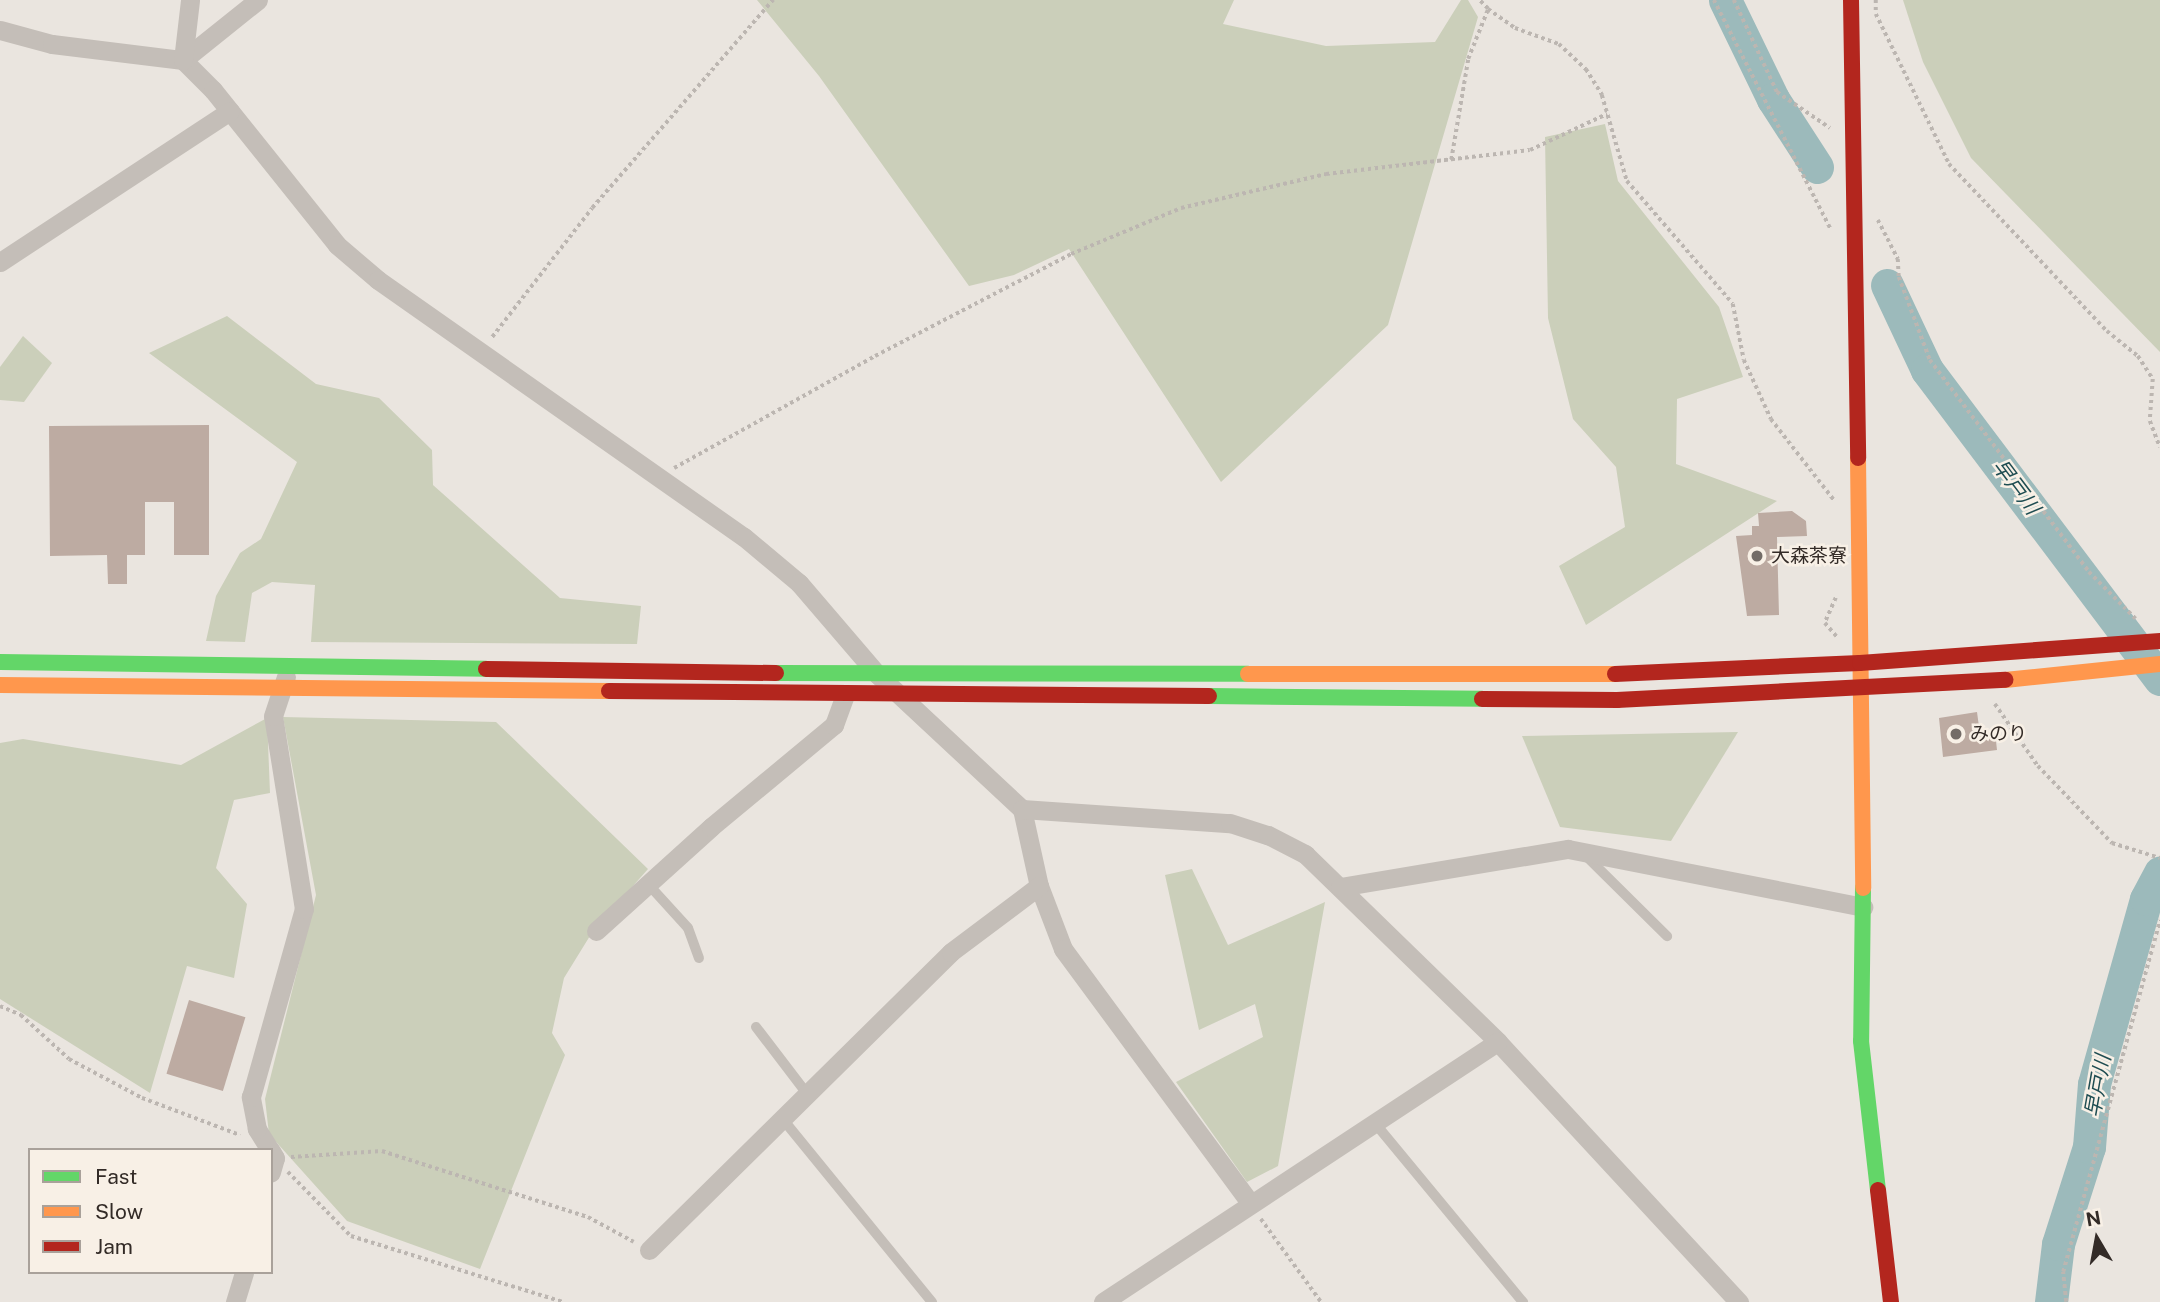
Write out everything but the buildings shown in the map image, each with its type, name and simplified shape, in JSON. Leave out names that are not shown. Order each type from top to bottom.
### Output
[{"type":"street","points":[[183,60],[190,0]]},
{"type":"street","points":[[183,60],[258,0]]},
{"type":"street","points":[[1851,0],[1860,663],[1858,690],[1863,907],[1861,1041],[1891,1302]]},
{"type":"street","points":[[0,30],[52,44],[183,60],[230,111],[337,245],[799,583],[877,674],[1022,809],[1039,886],[1063,949],[1250,1203]]},
{"type":"street","points":[[0,262],[230,111]]},
{"type":"street","points":[[0,662],[877,674],[1607,674],[1860,663],[2159,641]]},
{"type":"street","points":[[0,685],[902,696],[1617,700],[1980,683],[2160,664]]},
{"type":"street","points":[[267,1148],[257,1129],[251,1097],[304,909],[273,716],[280,689],[291,667]]},
{"type":"street","points":[[596,931],[834,725],[845,695]]},
{"type":"street","points":[[1022,809],[1230,823],[1268,835],[1305,854],[1453,1003],[1498,1042],[1739,1302]]},
{"type":"street","points":[[1340,887],[1568,849],[1584,850],[1762,890],[1863,907]]},
{"type":"street","points":[[649,1250],[805,1091],[951,952],[1039,886]]},
{"type":"street","points":[[1115,1299],[1250,1203],[1498,1042]]},
{"type":"street","points":[[235,1302],[243,1274]]},
{"type":"lane","points":[[1584,850],[1585,858],[1667,936]]},
{"type":"lane","points":[[648,884],[688,928],[699,958]]},
{"type":"lane","points":[[756,1027],[805,1091]]},
{"type":"lane","points":[[781,1116],[932,1302]]},
{"type":"lane","points":[[1374,1122],[1523,1302]]},
{"type":"path","points":[[480,352],[592,208],[773,0]]},
{"type":"path","points":[[1479,0],[1515,28],[1559,44],[1586,69],[1607,114],[1627,181],[1733,304],[1744,360],[1772,419],[1834,497],[1834,511]]},
{"type":"path","points":[[1714,0],[1831,229],[1855,245]]},
{"type":"path","points":[[1734,0],[1777,92],[1853,143]]},
{"type":"path","points":[[1876,0],[1877,14],[1949,164],[2107,331],[2138,356],[2153,379],[2150,421],[2160,447]]},
{"type":"path","points":[[1451,160],[1468,59],[1488,9]]},
{"type":"path","points":[[657,477],[875,356],[1071,254],[1181,208],[1326,174],[1531,150],[1607,114]]},
{"type":"path","points":[[1854,201],[1877,217],[1898,260],[1899,277],[1930,360],[2089,572],[2159,641]]},
{"type":"path","points":[[1838,594],[1825,623],[1860,663]]},
{"type":"path","points":[[1980,683],[2038,766],[2112,843],[2155,854],[2160,858]]},
{"type":"path","points":[[2066,1302],[2063,1272],[2160,920]]},
{"type":"path","points":[[0,1006],[21,1014],[69,1059],[142,1098],[244,1136],[257,1129]]},
{"type":"path","points":[[273,1158],[383,1151],[588,1217],[649,1250]]},
{"type":"path","points":[[273,1159],[351,1236],[563,1302]]},
{"type":"path","points":[[1250,1203],[1321,1302]]},
{"type":"green space","points":[[757,0],[1234,0],[1223,24],[1326,46],[1435,42],[1461,0],[1468,0],[1478,17],[1388,325],[1221,482],[1069,249],[1014,275],[969,286],[819,76]]},
{"type":"green space","points":[[1903,0],[2160,0],[2160,352],[1971,158],[1923,62]]},
{"type":"green space","points":[[1605,124],[1618,181],[1719,307],[1743,377],[1677,399],[1676,464],[1777,501],[1586,625],[1559,566],[1625,527],[1616,467],[1573,419],[1548,318],[1545,137]]},
{"type":"green space","points":[[227,316],[316,384],[379,398],[432,450],[433,485],[560,598],[641,606],[637,644],[311,642],[315,585],[272,582],[252,593],[245,642],[206,641],[216,596],[240,553],[261,539],[297,462],[149,353]]},
{"type":"green space","points":[[23,336],[52,363],[24,402],[0,400],[0,367]]},
{"type":"green space","points":[[283,717],[496,722],[648,869],[593,931],[564,978],[552,1033],[565,1055],[480,1269],[347,1221],[269,1134],[265,1099],[316,895]]},
{"type":"green space","points":[[267,718],[270,793],[234,800],[216,868],[247,904],[234,978],[187,966],[150,1093],[0,999],[0,743],[23,739],[181,765]]},
{"type":"green space","points":[[1738,732],[1671,841],[1560,827],[1522,736]]},
{"type":"green space","points":[[1192,869],[1228,945],[1325,902],[1278,1166],[1247,1182],[1176,1082],[1263,1037],[1255,1004],[1199,1030],[1165,875]]},
{"type":"waterway","name":"早戸川","points":[[1725,0],[1773,99],[1817,167]]},
{"type":"waterway","name":"早戸川","points":[[1887,285],[1927,370],[2160,679]]},
{"type":"waterway","name":"早戸川","points":[[2051,1302],[2058,1244],[2089,1147],[2094,1084],[2146,899],[2160,873]]},
{"type":"traffic: fast","points":[[0,662],[486,669]]},
{"type":"traffic: fast","points":[[776,673],[1248,674]]},
{"type":"traffic: fast","points":[[1209,696],[1482,699]]},
{"type":"traffic: fast","points":[[1863,888],[1861,1041],[1878,1190]]},
{"type":"traffic: slow","points":[[1858,458],[1863,888]]},
{"type":"traffic: slow","points":[[2005,680],[2160,664]]},
{"type":"traffic: slow","points":[[1248,674],[1615,674]]},
{"type":"traffic: slow","points":[[0,685],[609,691]]},
{"type":"traffic: jam","points":[[1851,0],[1858,458]]},
{"type":"traffic: jam","points":[[1615,674],[1860,663],[2160,641]]},
{"type":"traffic: jam","points":[[486,669],[776,673]]},
{"type":"traffic: jam","points":[[1482,699],[1617,700],[2005,680]]},
{"type":"traffic: jam","points":[[609,691],[1209,696]]},
{"type":"traffic: jam","points":[[1878,1190],[1891,1302]]},
{"type":"place","name":"大森茶寮","points":[[1757,556]]},
{"type":"place","name":"みのり","points":[[1956,734]]}]
